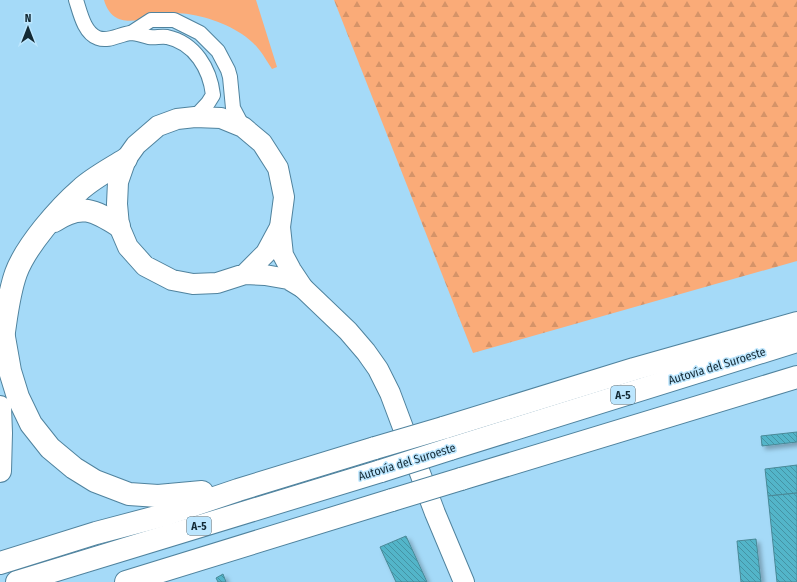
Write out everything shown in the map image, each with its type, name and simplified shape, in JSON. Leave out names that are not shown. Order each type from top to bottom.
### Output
[{"type":"highway","points":[[0,362],[10,291],[16,271],[30,247],[45,227],[81,188],[126,159]]},
{"type":"highway","points":[[45,227],[59,218],[78,210],[99,213],[120,226]]},
{"type":"highway","points":[[0,563],[96,532],[164,515],[238,490],[634,369],[797,323]]},
{"type":"highway","points":[[4,337],[10,370],[18,397],[31,424],[50,448],[74,468],[95,481],[129,494],[158,496],[190,494],[215,490],[238,490]]},
{"type":"highway","name":"Autovía del Suroeste","points":[[17,582],[450,450],[797,341]]},
{"type":"highway","points":[[126,582],[797,377]]},
{"type":"highway","points":[[0,407],[0,471]]},
{"type":"street","points":[[76,0],[86,28],[98,38],[108,39],[131,33],[151,20],[174,20],[200,33],[218,51],[228,70],[233,108],[243,127]]},
{"type":"street","points":[[131,33],[148,37],[166,37],[182,42],[201,59],[212,83],[214,95],[208,104],[195,117]]},
{"type":"street","points":[[303,288],[288,279],[265,275],[245,274],[218,283],[193,284],[172,280],[146,266],[128,247],[120,226],[117,204],[118,182],[126,159],[136,145],[158,126],[177,119],[195,117],[221,118],[243,127],[262,143],[278,168],[284,197],[280,227],[283,255],[303,288],[348,331],[378,369],[390,393],[435,513],[464,582]]},
{"type":"street","points":[[245,274],[266,253],[280,227]]},
{"type":"green space","points":[[104,0],[256,0],[277,67],[272,69],[260,51],[246,37],[230,27],[213,20],[196,15],[169,13],[141,20],[123,20],[115,17],[109,10]]},
{"type":"green space","points":[[334,0],[797,0],[797,261],[473,353]]},
{"type":"building","points":[[797,432],[797,442],[762,446],[761,436]]},
{"type":"building","points":[[797,465],[797,493],[768,496],[765,469]]},
{"type":"building","points":[[797,493],[797,582],[777,582],[768,496]]},
{"type":"building","points":[[406,536],[427,582],[396,582],[380,547]]},
{"type":"building","points":[[756,539],[761,582],[741,582],[737,541]]},
{"type":"building","points":[[223,574],[226,582],[218,582],[216,578]]}]
